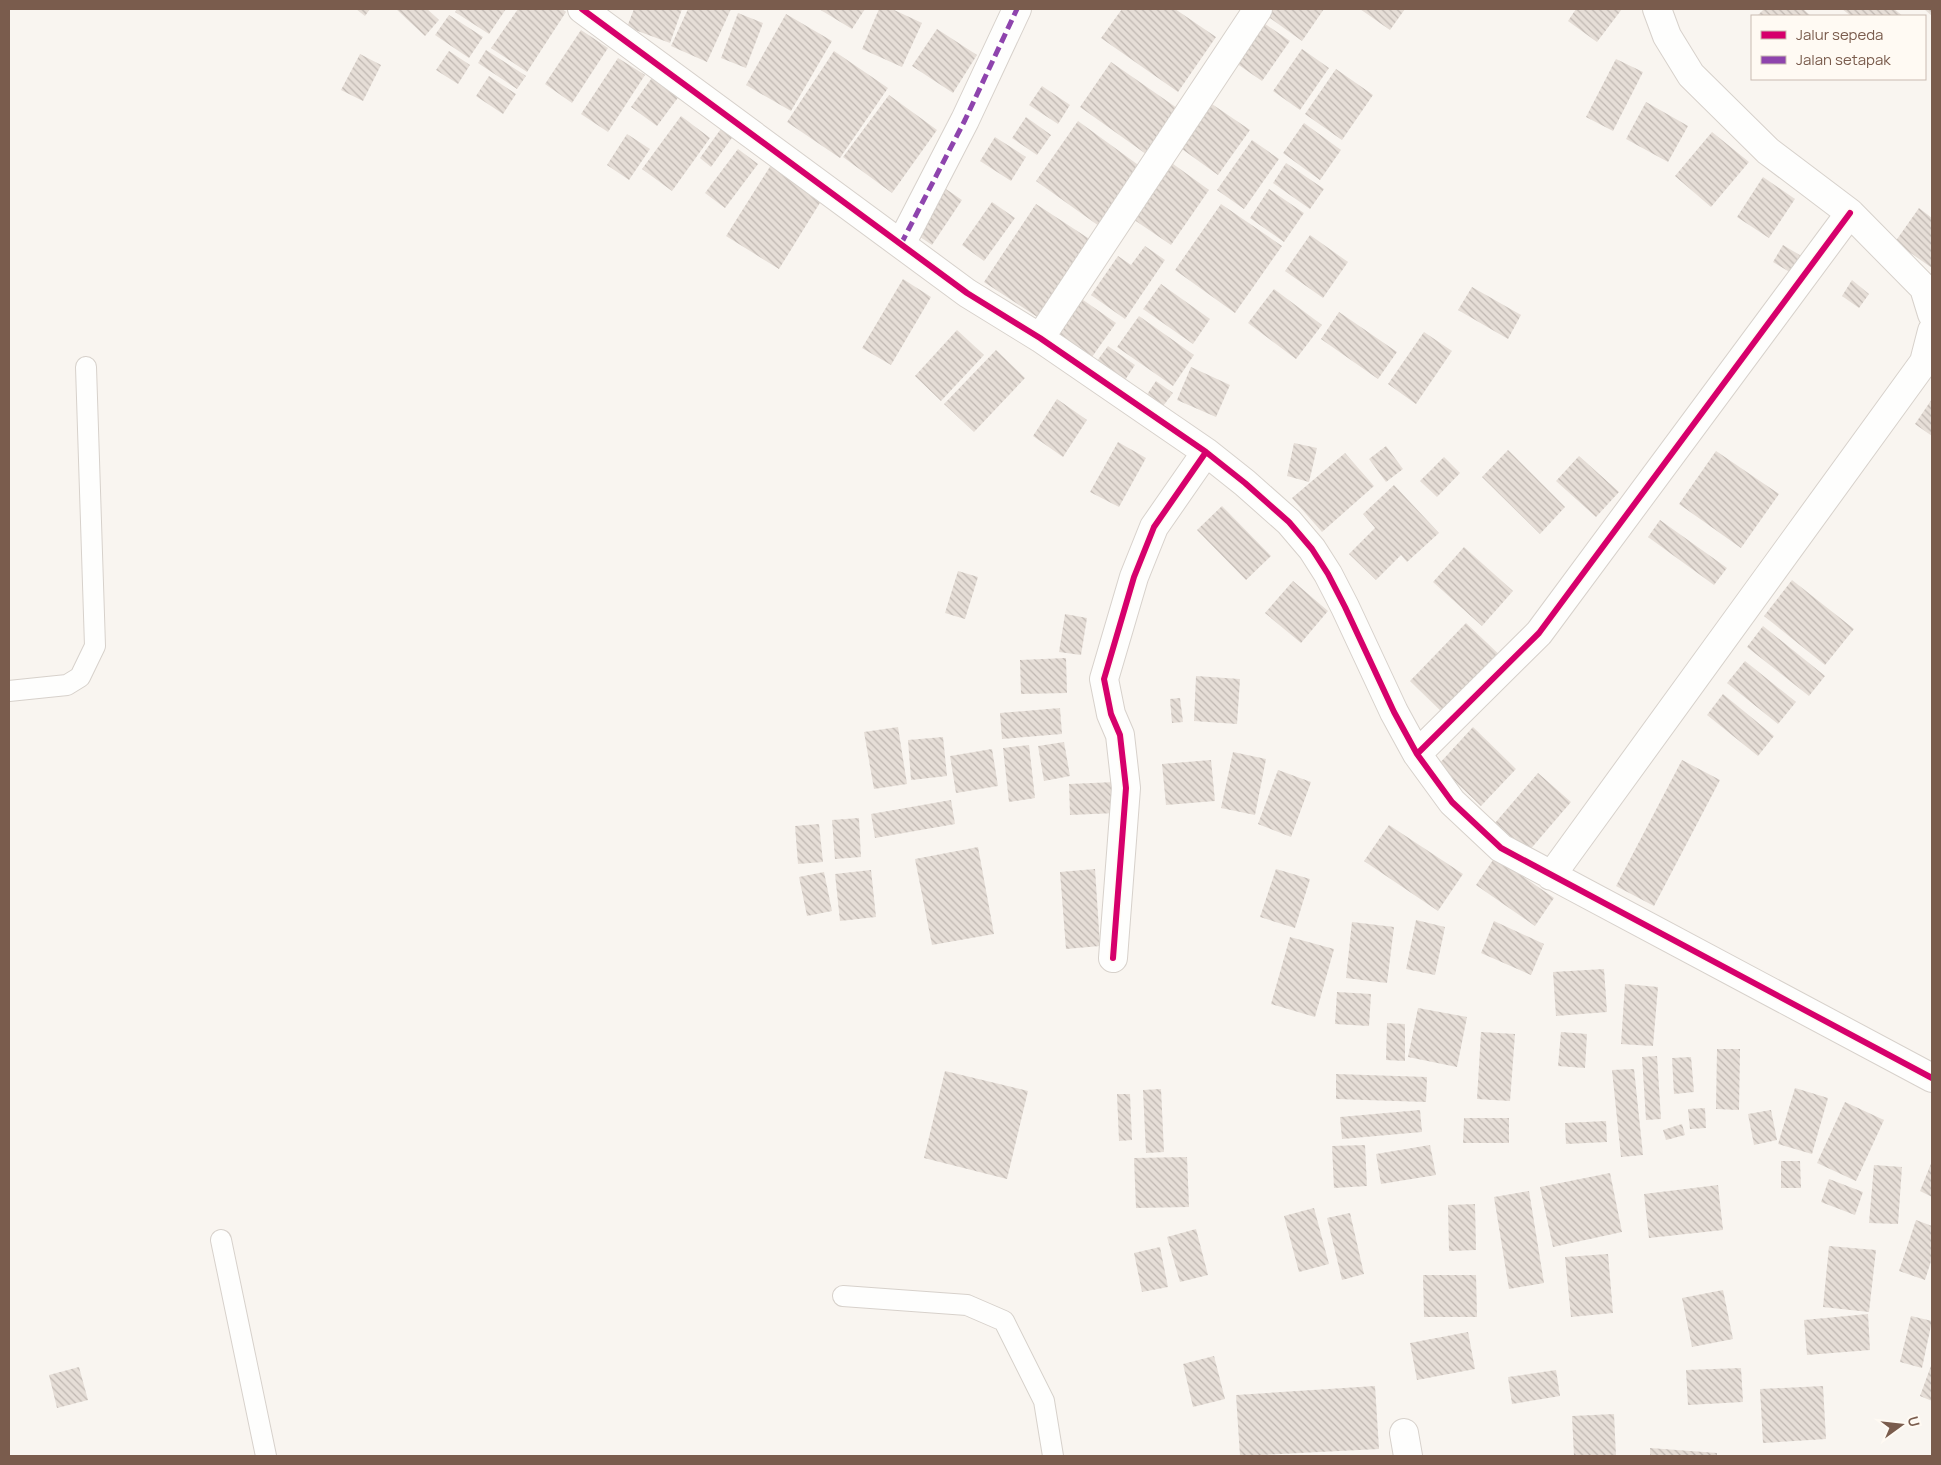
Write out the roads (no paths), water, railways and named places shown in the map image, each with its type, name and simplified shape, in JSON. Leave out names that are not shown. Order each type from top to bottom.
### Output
[{"type":"street","points":[[582,9],[967,293],[1040,338],[1206,452],[1289,522],[1312,549],[1346,607],[1394,712],[1418,754],[1452,802],[1501,848],[1932,1078]]},
{"type":"street","points":[[901,244],[965,120],[1017,9]]},
{"type":"street","points":[[1040,338],[1258,9]]},
{"type":"street","points":[[1657,9],[1667,36],[1692,75],[1768,151],[1850,213],[1924,288],[1932,314]]},
{"type":"street","points":[[1418,754],[1539,633],[1850,213]]},
{"type":"street","points":[[1551,876],[1924,362],[1932,331]]},
{"type":"street","points":[[1113,958],[1126,788],[1120,735],[1110,714],[1104,679],[1134,578],[1154,527],[1206,452]]},
{"type":"lane","points":[[9,691],[67,685],[80,677],[95,646],[86,367]]},
{"type":"lane","points":[[221,1240],[266,1456]]},
{"type":"lane","points":[[843,1296],[967,1305],[1004,1321],[1044,1401],[1054,1456]]}]
